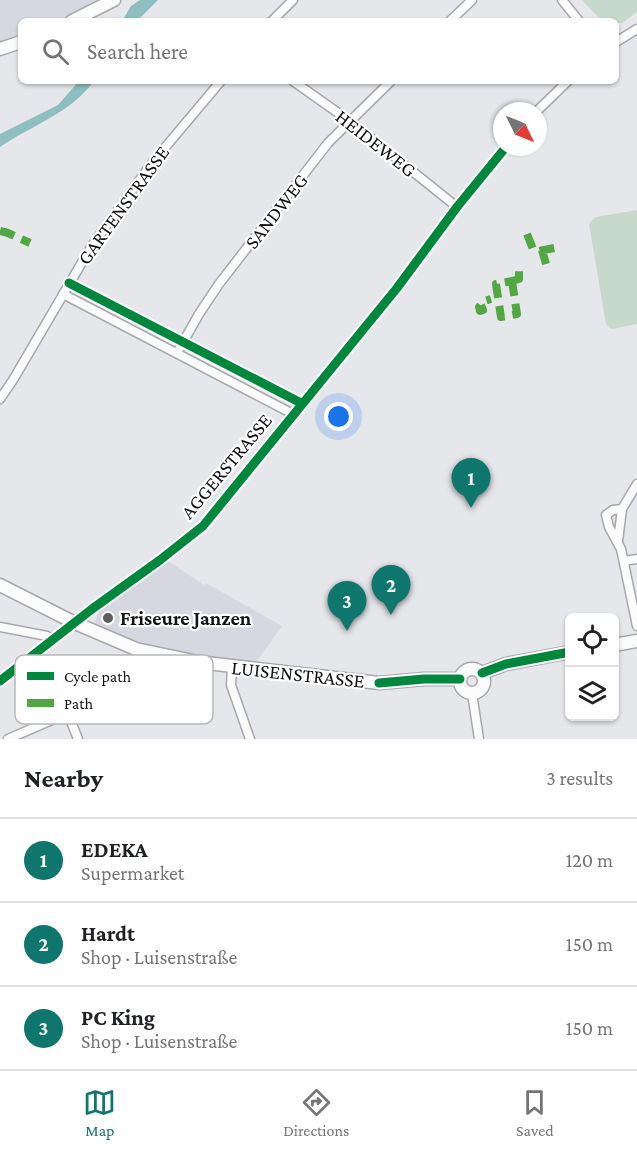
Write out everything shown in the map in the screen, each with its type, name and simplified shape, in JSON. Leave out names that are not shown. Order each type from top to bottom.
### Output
[{"type":"main road","points":[[78,18],[114,0]]},
{"type":"main road","points":[[0,49],[18,43]]},
{"type":"main road","points":[[0,585],[75,623],[136,649],[165,655]]},
{"type":"main road","points":[[619,644],[637,641]]},
{"type":"main road","points":[[136,649],[144,655]]},
{"type":"main road","points":[[482,674],[506,664],[565,653]]},
{"type":"main road","name":"LUISENSTRASSE","points":[[213,664],[379,683],[460,679]]},
{"type":"main road","points":[[468,669],[476,669],[482,674],[484,685],[479,691],[472,693],[462,687],[460,679],[468,669]]},
{"type":"street","points":[[275,18],[293,0]]},
{"type":"street","points":[[453,18],[472,0]]},
{"type":"street","points":[[562,0],[577,18]]},
{"type":"street","points":[[619,40],[637,29]]},
{"type":"street","name":"GARTENSTRASSE","points":[[0,399],[14,380],[91,247],[152,163],[218,84]]},
{"type":"street","name":"HEIDEWEG","points":[[296,84],[351,122],[457,207]]},
{"type":"street","name":"SANDWEG","points":[[177,353],[219,284],[328,143],[388,84]]},
{"type":"street","points":[[546,102],[565,84]]},
{"type":"street","name":"AGGERSTRASSE","points":[[34,655],[160,561],[203,525],[220,507],[292,414],[397,288],[457,207],[499,156]]},
{"type":"street","points":[[63,294],[292,414]]},
{"type":"street","points":[[618,541],[622,509],[637,484]]},
{"type":"street","points":[[622,509],[613,510],[606,515],[624,561],[637,626]]},
{"type":"street","points":[[624,561],[637,559]]},
{"type":"street","points":[[0,627],[47,636],[53,640]]},
{"type":"street","points":[[232,667],[231,685],[250,739]]},
{"type":"street","name":"AGGERSTRASSE","points":[[0,681],[15,669]]},
{"type":"street","points":[[472,693],[479,739]]},
{"type":"street","name":"LUISENSTRASSE","points":[[8,739],[44,724]]},
{"type":"street","points":[[72,724],[78,739]]},
{"type":"shaded area","points":[[0,0],[104,0],[94,7],[65,18],[18,18],[18,35],[0,41]]},
{"type":"shaded area","points":[[168,561],[204,585],[206,583],[282,626],[255,664],[213,657],[213,655],[161,649],[102,630],[95,621],[101,607]]},
{"type":"green space","points":[[582,0],[637,0],[637,12],[622,23],[619,23],[619,18],[599,18]]},
{"type":"green space","points":[[637,210],[637,324],[612,329],[606,324],[589,224],[595,217]]},
{"type":"water","points":[[140,0],[158,0],[140,18],[124,18],[131,6]]},
{"type":"water","points":[[76,84],[92,84],[63,110],[0,147],[0,134],[58,105]]},
{"type":"marked path","points":[[0,231],[30,243]]},
{"type":"marked path","points":[[527,234],[533,249],[539,251],[559,247]]},
{"type":"marked path","points":[[542,250],[546,264]]},
{"type":"marked path","points":[[512,281],[519,279],[519,269]]},
{"type":"marked path","points":[[512,281],[517,314],[501,317],[496,284],[512,281]]},
{"type":"marked path","points":[[481,305],[483,310],[480,311],[479,307],[484,301],[491,299]]},
{"type":"cycle path","points":[[33,655],[203,526],[397,288],[457,207],[499,156]]},
{"type":"cycle path","points":[[69,283],[301,403]]},
{"type":"cycle path","points":[[482,673],[506,664],[565,653]]},
{"type":"cycle path","points":[[0,681],[15,669]]},
{"type":"cycle path","points":[[379,683],[460,679]]},
{"type":"place","name":"EDEKA","points":[[471,508]]},
{"type":"place","name":"Hardt","points":[[391,615]]},
{"type":"place","name":"Friseure Janzen","points":[[108,618]]},
{"type":"place","name":"PC King","points":[[347,631]]}]
